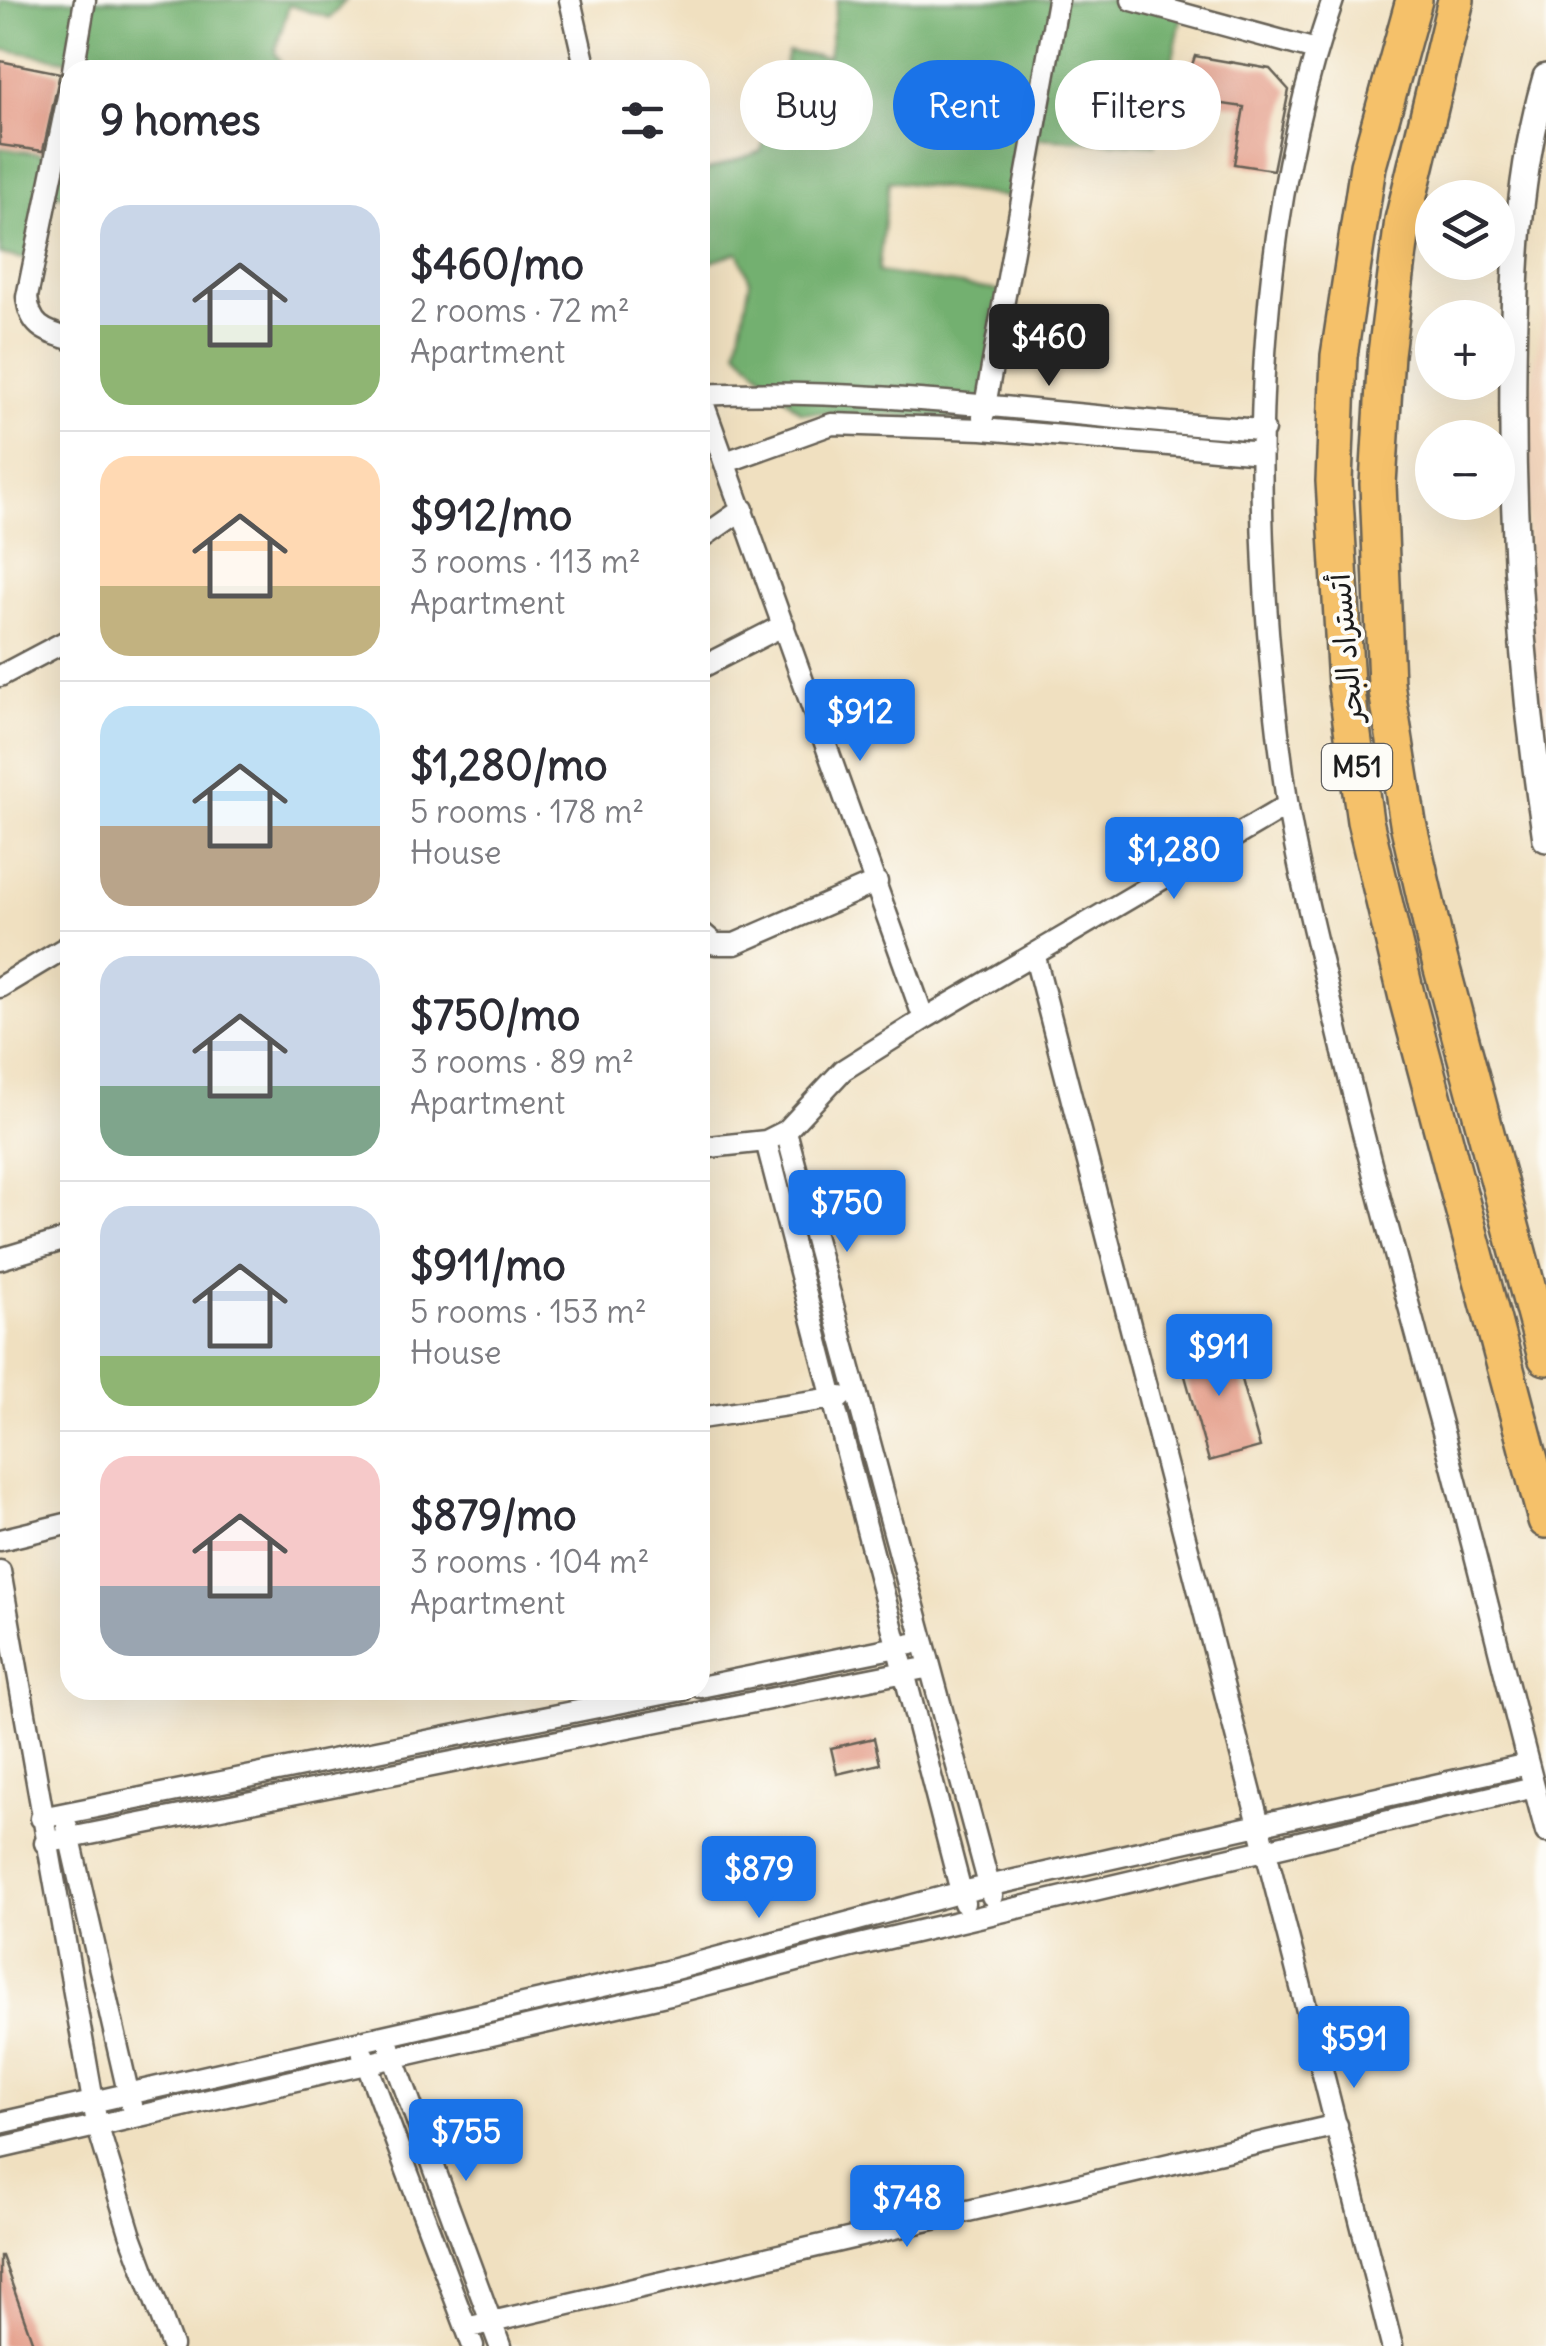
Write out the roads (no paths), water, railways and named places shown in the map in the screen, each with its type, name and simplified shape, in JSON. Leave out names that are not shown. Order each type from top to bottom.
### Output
[{"type":"highway","name":"أتستراد البحر","points":[[1414,0],[1368,166],[1339,356],[1334,482],[1346,685],[1365,821],[1407,998],[1546,1520]]},
{"type":"highway","name":"أتستراد البحر","points":[[1456,0],[1402,220],[1386,354],[1378,484],[1386,684],[1408,824],[1546,1357]]},
{"type":"highway","points":[[1490,1134],[1546,1256]]},
{"type":"street","points":[[75,60],[85,0]]},
{"type":"street","points":[[570,0],[584,60]]},
{"type":"street","points":[[983,418],[1058,0]]},
{"type":"street","points":[[1132,0],[1316,50]]},
{"type":"street","points":[[1333,0],[1316,50],[1278,233],[1262,453],[1270,648],[1288,805],[1341,1044],[1546,1832]]},
{"type":"street","points":[[1546,77],[1530,137],[1516,251],[1512,434],[1521,640],[1546,840]]},
{"type":"street","points":[[60,136],[27,296],[29,315],[38,328],[60,336]]},
{"type":"street","points":[[710,394],[832,393],[983,418],[1262,453]]},
{"type":"street","points":[[726,462],[832,424],[983,418],[1264,430]]},
{"type":"street","points":[[710,420],[924,1019]]},
{"type":"street","points":[[710,532],[743,509]]},
{"type":"street","points":[[710,663],[784,625]]},
{"type":"street","points":[[0,676],[60,645]]},
{"type":"street","points":[[710,1146],[776,1136],[843,1070],[1288,805]]},
{"type":"street","points":[[710,940],[715,944],[735,944],[876,882]]},
{"type":"street","points":[[0,988],[60,951]]},
{"type":"street","points":[[1035,957],[1181,1533],[1268,1848],[1392,2346]]},
{"type":"street","points":[[776,1136],[856,1394],[996,1912]]},
{"type":"street","points":[[776,1136],[832,1398],[900,1647],[967,1920]]},
{"type":"street","points":[[0,1260],[60,1241]]},
{"type":"street","points":[[710,1416],[856,1394]]},
{"type":"street","points":[[0,1540],[60,1525]]},
{"type":"street","points":[[0,1571],[97,2124],[130,2233],[172,2346]]},
{"type":"street","points":[[710,1684],[924,1641]]},
{"type":"street","points":[[45,1843],[930,1667]]},
{"type":"street","points":[[41,1818],[633,1700]]},
{"type":"street","points":[[0,2123],[656,1974],[962,1892],[1528,1764]]},
{"type":"street","points":[[38,1779],[63,1813],[70,1837],[133,2116]]},
{"type":"street","points":[[0,2148],[670,1994],[996,1912],[1534,1787]]},
{"type":"street","points":[[386,2036],[500,2346]]},
{"type":"street","points":[[359,2042],[469,2337],[490,2322],[1337,2125]]}]
